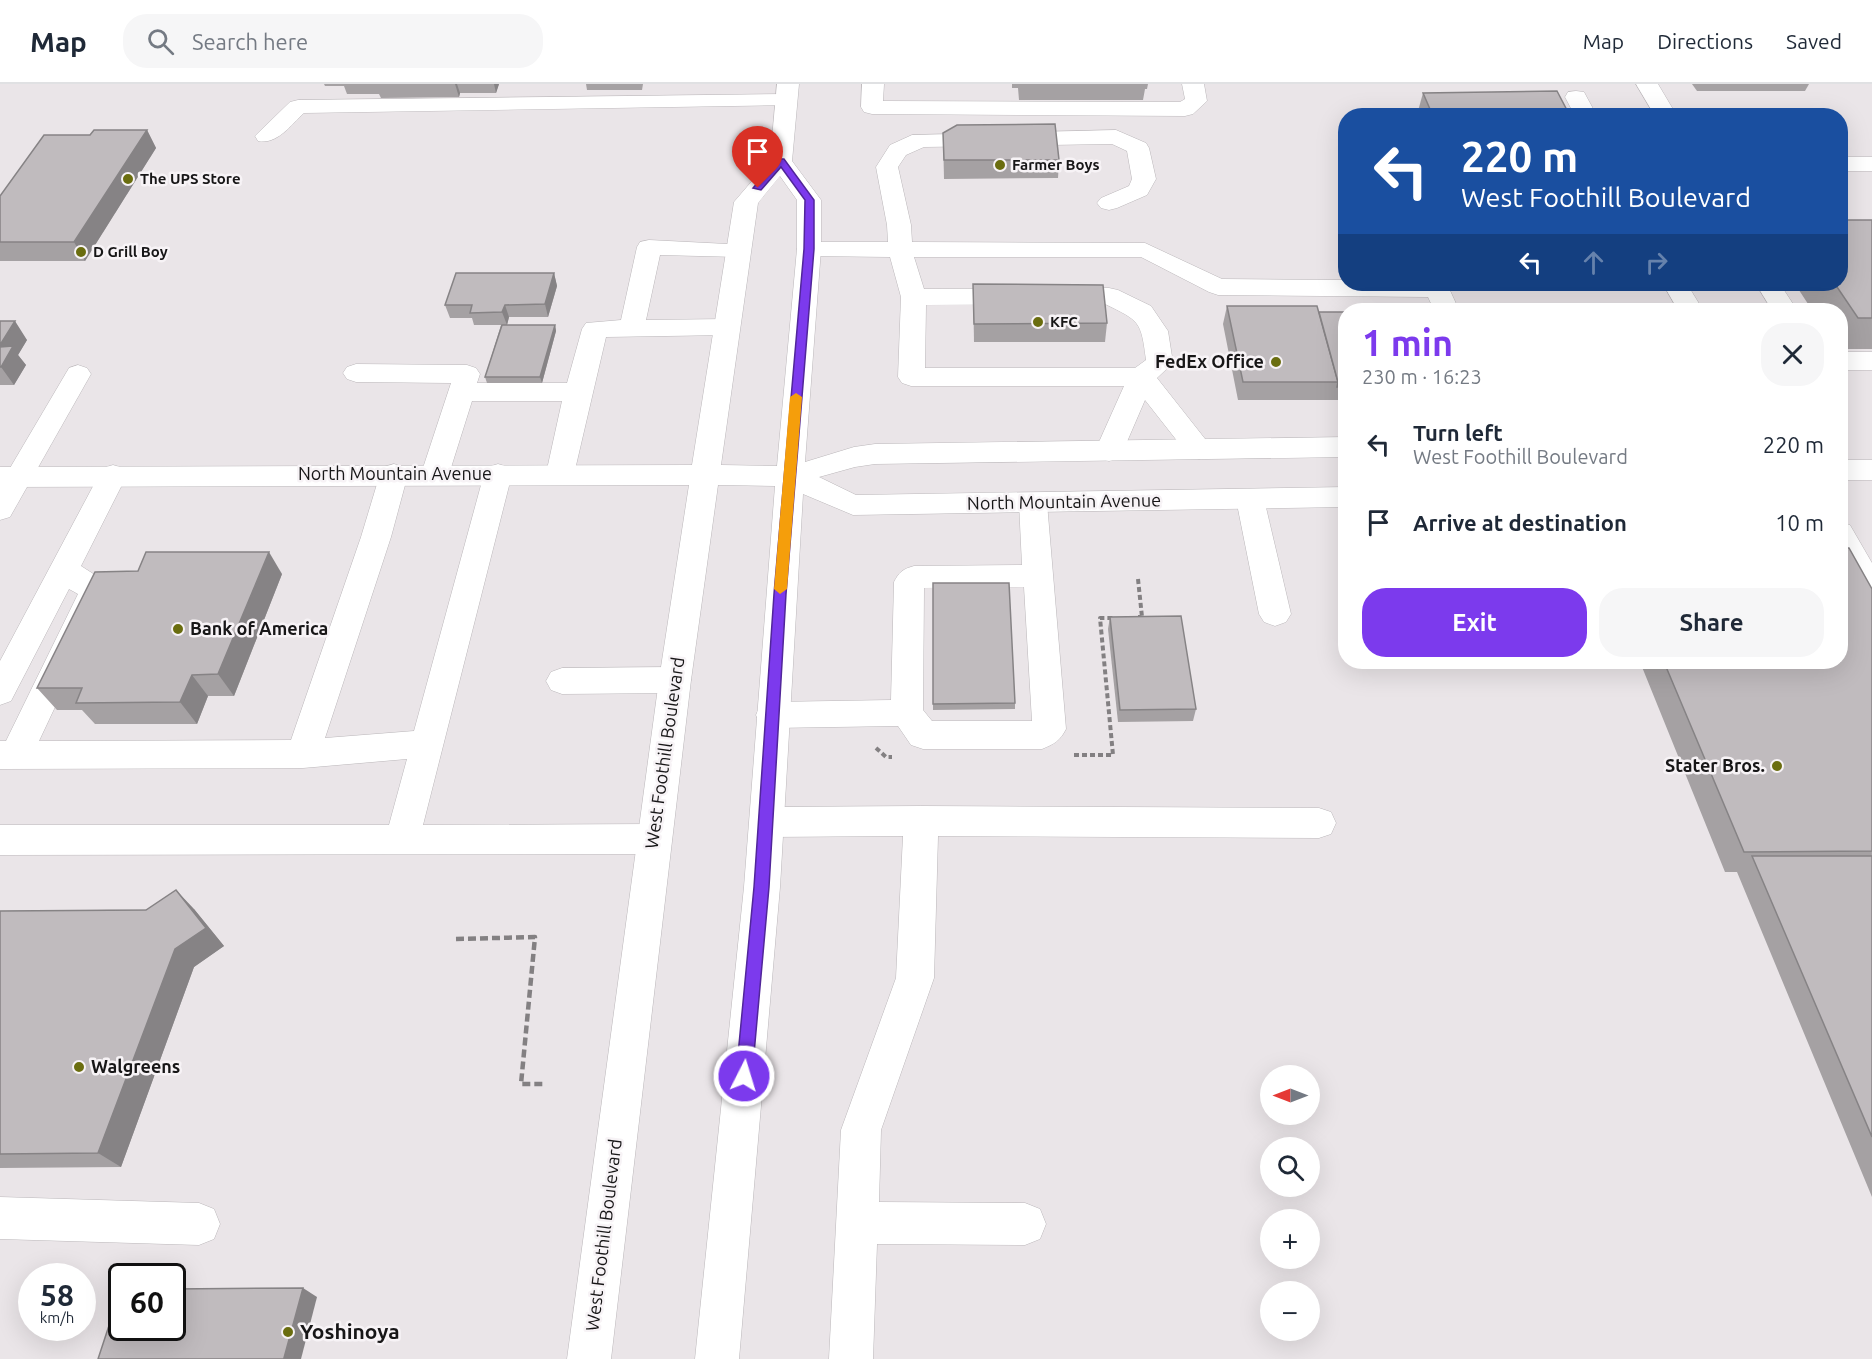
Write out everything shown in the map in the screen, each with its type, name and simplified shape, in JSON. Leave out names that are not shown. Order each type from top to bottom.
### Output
[{"type":"main road","points":[[266,136],[298,106],[303,84]]},
{"type":"main road","points":[[873,84],[872,107],[1185,109],[1196,100],[1192,84]]},
{"type":"main road","points":[[1647,84],[1661,108]]},
{"type":"main road","points":[[298,106],[682,93],[787,92],[781,161],[809,200],[809,249],[772,715],[767,822],[717,1359]]},
{"type":"main road","points":[[1109,203],[1139,189],[1144,179],[1138,148],[1116,137],[920,140],[898,150],[887,167],[899,225],[900,250],[914,297],[911,377],[1141,377]]},
{"type":"main road","name":"West Foothill Boulevard","points":[[589,1359],[675,680],[738,250],[746,202],[781,161]]},
{"type":"main road","points":[[1848,164],[1872,164]]},
{"type":"main road","points":[[632,328],[649,247],[738,250]]},
{"type":"main road","points":[[809,249],[1145,250],[1218,287],[1338,288]]},
{"type":"main road","points":[[914,297],[1109,296],[1142,312],[1155,331],[1160,363],[1141,377],[1109,451]]},
{"type":"main road","points":[[560,474],[595,328],[727,327]]},
{"type":"main road","points":[[1848,361],[1872,362]]},
{"type":"main road","points":[[356,373],[467,374],[435,474]]},
{"type":"main road","points":[[0,510],[9,477],[78,374]]},
{"type":"main road","points":[[1141,377],[1199,450]]},
{"type":"main road","points":[[462,392],[578,392]]},
{"type":"main road","name":"North Mountain Avenue","points":[[9,477],[394,474],[790,476],[854,457],[875,454],[1338,447]]},
{"type":"main road","points":[[1848,470],[1872,470]]},
{"type":"main road","points":[[303,754],[376,537],[394,474]]},
{"type":"main road","points":[[402,840],[498,474]]},
{"type":"main road","points":[[0,692],[113,475]]},
{"type":"main road","name":"North Mountain Avenue","points":[[790,476],[853,505],[1338,498]]},
{"type":"main road","points":[[1250,499],[1275,614]]},
{"type":"main road","points":[[1034,503],[1037,576],[1049,729],[1042,735],[923,735],[907,713],[909,582],[914,576],[1037,576]]},
{"type":"main road","points":[[1848,547],[1872,590]]},
{"type":"main road","points":[[63,570],[95,590],[8,755],[303,754],[428,742]]},
{"type":"main road","points":[[562,681],[675,680]]},
{"type":"main road","points":[[772,715],[907,713]]},
{"type":"main road","points":[[851,1359],[861,1130],[915,978],[921,821]]},
{"type":"main road","points":[[767,822],[1319,823]]},
{"type":"main road","points":[[0,840],[654,839]]},
{"type":"main road","points":[[0,1218],[199,1224]]},
{"type":"main road","points":[[856,1223],[1025,1224]]},
{"type":"path","points":[[456,939],[535,938],[521,1084],[543,1084]]},
{"type":"building","points":[[1557,91],[1566,108],[1430,108],[1423,93]]},
{"type":"building","points":[[1055,124],[1059,160],[944,160],[943,133],[957,125]]},
{"type":"building","points":[[94,130],[147,130],[74,242],[0,242],[0,196],[44,135],[90,135]]},
{"type":"building","points":[[1848,220],[1872,220],[1872,318],[1858,318],[1840,291],[1848,291]]},
{"type":"building","points":[[456,273],[554,273],[545,304],[505,305],[502,312],[470,313],[472,305],[445,305]]},
{"type":"building","points":[[973,284],[1103,285],[1107,323],[974,324]]},
{"type":"building","name":"FedEx Office","points":[[1227,306],[1317,306],[1338,382],[1243,382]]},
{"type":"building","points":[[1319,312],[1338,312],[1338,382]]},
{"type":"building","points":[[0,321],[15,321],[0,345]]},
{"type":"building","points":[[502,325],[555,325],[540,377],[485,377]]},
{"type":"building","points":[[13,346],[1,367],[0,367],[0,347]]},
{"type":"building","name":"Stater Bros.","points":[[1849,548],[1872,589],[1872,851],[1744,852],[1667,669],[1848,669]]},
{"type":"building","name":"Bank of America","points":[[146,552],[269,552],[218,674],[192,675],[180,702],[76,703],[82,688],[37,688],[95,572],[138,571]]},
{"type":"building","points":[[933,583],[1009,583],[1015,703],[933,704]]},
{"type":"building","points":[[1181,616],[1196,709],[1120,710],[1110,617]]},
{"type":"building","points":[[1752,856],[1872,856],[1872,1137]]},
{"type":"building","name":"Walgreens","points":[[176,890],[206,928],[175,949],[98,1153],[0,1154],[0,911],[146,910]]},
{"type":"building","points":[[303,1288],[284,1358],[291,1359],[98,1359],[108,1329],[108,1341],[186,1341],[186,1289]]},
{"type":"slow traffic","points":[[780,589],[796,397]]},
{"type":"place","name":"Farmer Boys","points":[[1000,165]]},
{"type":"place","name":"The UPS Store","points":[[128,179]]},
{"type":"place","name":"D Grill Boy","points":[[81,252]]},
{"type":"place","name":"KFC","points":[[1038,322]]},
{"type":"place","name":"FedEx Office","points":[[1276,362]]},
{"type":"place","name":"Bank of America","points":[[178,629]]},
{"type":"place","name":"Stater Bros.","points":[[1777,766]]},
{"type":"place","name":"Walgreens","points":[[79,1067]]},
{"type":"place","name":"Yoshinoya","points":[[288,1332]]},
{"type":"route","points":[[744,1076],[762,887],[780,594],[809,249],[809,200],[781,161],[758,188]]}]
